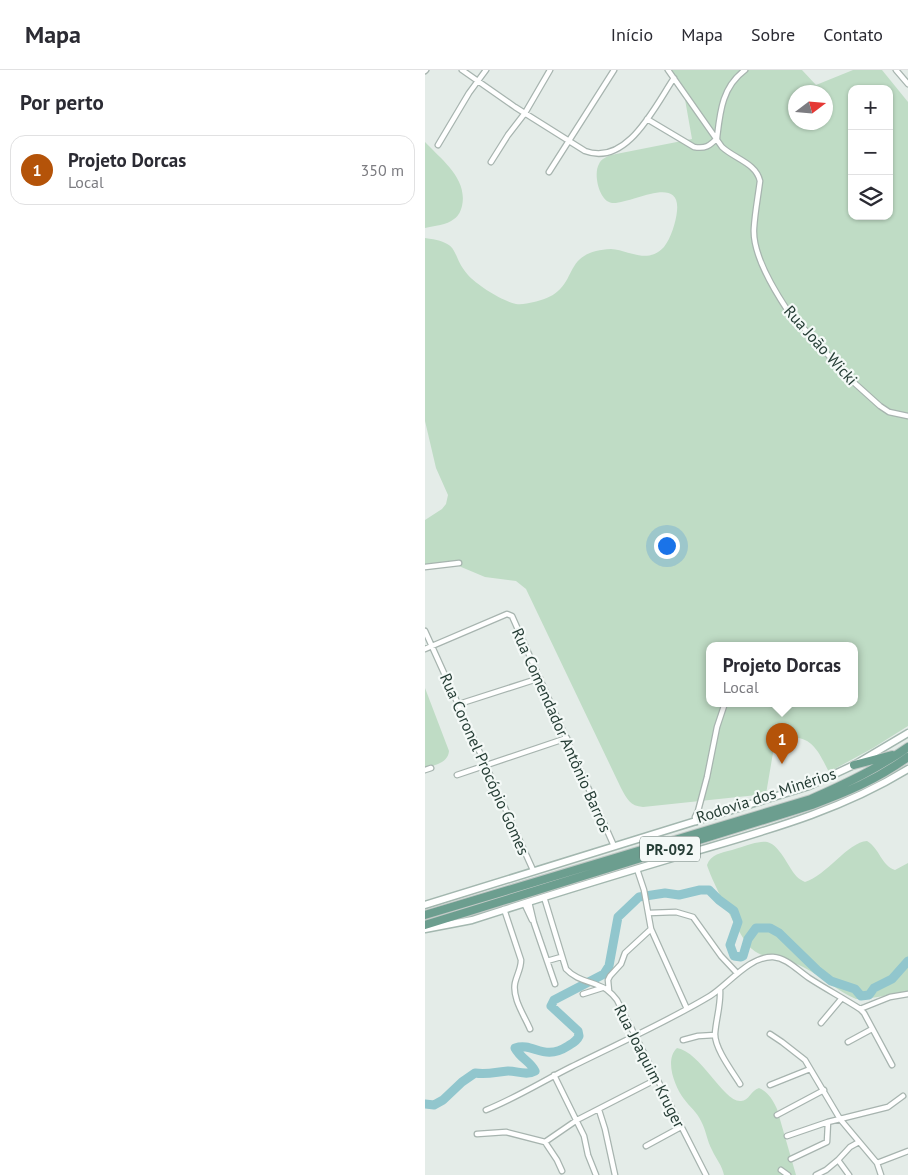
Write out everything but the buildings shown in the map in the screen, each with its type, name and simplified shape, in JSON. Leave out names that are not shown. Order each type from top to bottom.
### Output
[{"type":"main road","points":[[425,905],[809,786],[854,765],[908,733]]},
{"type":"main road","points":[[854,765],[905,750]]},
{"type":"main road","name":"Rodovia dos Minérios","points":[[425,915],[811,799],[852,781],[905,750]]},
{"type":"main road","name":"Rodovia dos Minérios","points":[[425,925],[812,805],[857,788],[908,757]]},
{"type":"main road","points":[[425,929],[472,920],[809,817],[862,794],[908,769]]},
{"type":"street","points":[[462,70],[525,113],[585,151],[592,153],[601,153],[629,142],[647,119],[673,78]]},
{"type":"street","points":[[438,145],[469,93],[486,70]]},
{"type":"street","points":[[491,162],[525,113],[550,70]]},
{"type":"street","points":[[549,172],[614,70]]},
{"type":"street","points":[[668,70],[717,138]]},
{"type":"street","points":[[647,119],[694,147],[707,147],[717,138],[726,91],[737,75],[745,70]]},
{"type":"street","points":[[896,70],[908,84]]},
{"type":"street","name":"Rua João Wicki","points":[[717,138],[728,152],[754,168],[758,174],[760,181],[754,229],[755,244],[758,256],[788,311],[843,372],[879,406],[889,412],[908,416]]},
{"type":"street","points":[[425,567],[459,563]]},
{"type":"street","name":"Rua Comendador Antônio Barros","points":[[432,646],[510,614],[614,846]]},
{"type":"street","name":"Rua Coronel Procópio Gomes","points":[[425,631],[533,870]]},
{"type":"street","points":[[425,649],[432,646]]},
{"type":"street","points":[[459,704],[540,678]]},
{"type":"street","points":[[696,822],[695,817],[707,777],[717,727],[724,707]]},
{"type":"street","points":[[457,775],[567,738]]},
{"type":"street","points":[[425,770],[431,768]]},
{"type":"street","points":[[637,869],[644,890],[651,929],[687,1009]]},
{"type":"street","name":"Rua Joaquim Kruger","points":[[544,897],[565,969],[580,980],[604,988],[617,1000],[705,1175]]},
{"type":"street","points":[[527,903],[555,984]]},
{"type":"street","points":[[504,909],[521,960],[521,968],[514,985],[515,995],[530,1029]]},
{"type":"street","points":[[649,913],[676,912],[693,917],[721,956],[737,973]]},
{"type":"street","points":[[609,991],[608,980],[621,964],[625,953],[651,929]]},
{"type":"street","points":[[486,1110],[687,1009],[720,990],[746,967],[764,958],[772,957],[783,960],[860,1009],[892,1065]]},
{"type":"street","points":[[547,961],[561,958]]},
{"type":"street","points":[[583,994],[604,988]]},
{"type":"street","points":[[720,990],[715,1035],[717,1044],[740,1084]]},
{"type":"street","points":[[860,1009],[890,997],[908,994]]},
{"type":"street","points":[[821,1023],[843,998]]},
{"type":"street","points":[[849,1042],[871,1029]]},
{"type":"street","points":[[770,1034],[805,1060],[840,1118],[877,1163],[881,1175]]},
{"type":"street","points":[[683,1040],[698,1036],[715,1035]]},
{"type":"street","points":[[769,1086],[810,1069]]},
{"type":"street","points":[[554,1075],[584,1136],[588,1155],[596,1175]]},
{"type":"street","points":[[545,1142],[577,1120],[657,1080]]},
{"type":"street","points":[[777,1115],[824,1090]]},
{"type":"street","points":[[787,1136],[840,1118],[888,1108],[903,1096]]},
{"type":"street","points":[[599,1110],[615,1175]]},
{"type":"street","points":[[791,1159],[827,1142],[828,1122]]},
{"type":"street","points":[[645,1146],[681,1127]]},
{"type":"street","points":[[477,1134],[506,1132],[545,1142],[562,1171]]},
{"type":"street","points":[[816,1175],[827,1170],[850,1147],[859,1142]]},
{"type":"street","points":[[877,1163],[908,1151]]},
{"type":"street","points":[[838,1160],[849,1175]]},
{"type":"street","points":[[781,1170],[788,1175]]},
{"type":"green space","points":[[664,70],[802,70],[816,85],[853,70],[882,70],[908,102],[908,726],[829,772],[819,753],[810,743],[799,738],[781,741],[774,747],[766,794],[643,807],[632,803],[627,799],[621,788],[526,589],[516,581],[485,577],[454,564],[425,568],[425,520],[442,509],[446,504],[448,495],[436,468],[425,421],[425,238],[437,240],[450,246],[462,267],[472,279],[497,296],[518,304],[540,300],[556,293],[563,286],[576,263],[587,254],[609,249],[645,256],[658,252],[667,243],[673,230],[677,211],[676,200],[671,194],[663,192],[620,202],[612,203],[607,201],[598,186],[597,168],[601,161],[611,155],[692,139],[683,88]]},
{"type":"green space","points":[[425,142],[452,171],[461,187],[463,196],[462,206],[456,218],[444,224],[425,228]]},
{"type":"green space","points":[[425,688],[449,751],[444,761],[425,768]]},
{"type":"green space","points":[[867,841],[875,848],[890,868],[895,870],[908,863],[908,995],[895,994],[856,999],[797,964],[770,958],[758,953],[747,943],[734,922],[707,865],[711,858],[720,853],[754,843],[767,842],[778,850],[795,875],[805,882],[813,879],[852,847]]},
{"type":"green space","points":[[677,1048],[695,1058],[727,1094],[734,1099],[744,1101],[759,1088],[768,1094],[777,1109],[796,1175],[724,1175],[710,1147],[699,1118],[684,1099],[674,1081],[671,1059]]},
{"type":"waterway","points":[[425,1104],[434,1105],[443,1100],[462,1082],[475,1073],[488,1074],[508,1071],[528,1073],[535,1071],[515,1048],[528,1047],[552,1052],[576,1041],[579,1036],[578,1031],[551,1006],[554,1000],[604,974],[609,966],[618,917],[639,897],[665,893],[679,895],[709,890],[734,911],[738,922],[730,945],[734,956],[743,956],[748,939],[756,928],[770,928],[779,933],[831,981],[855,989],[861,996],[869,995],[874,988],[892,979],[908,961]]},
{"type":"place","name":"Projeto Dorcas","points":[[782,764]]}]
